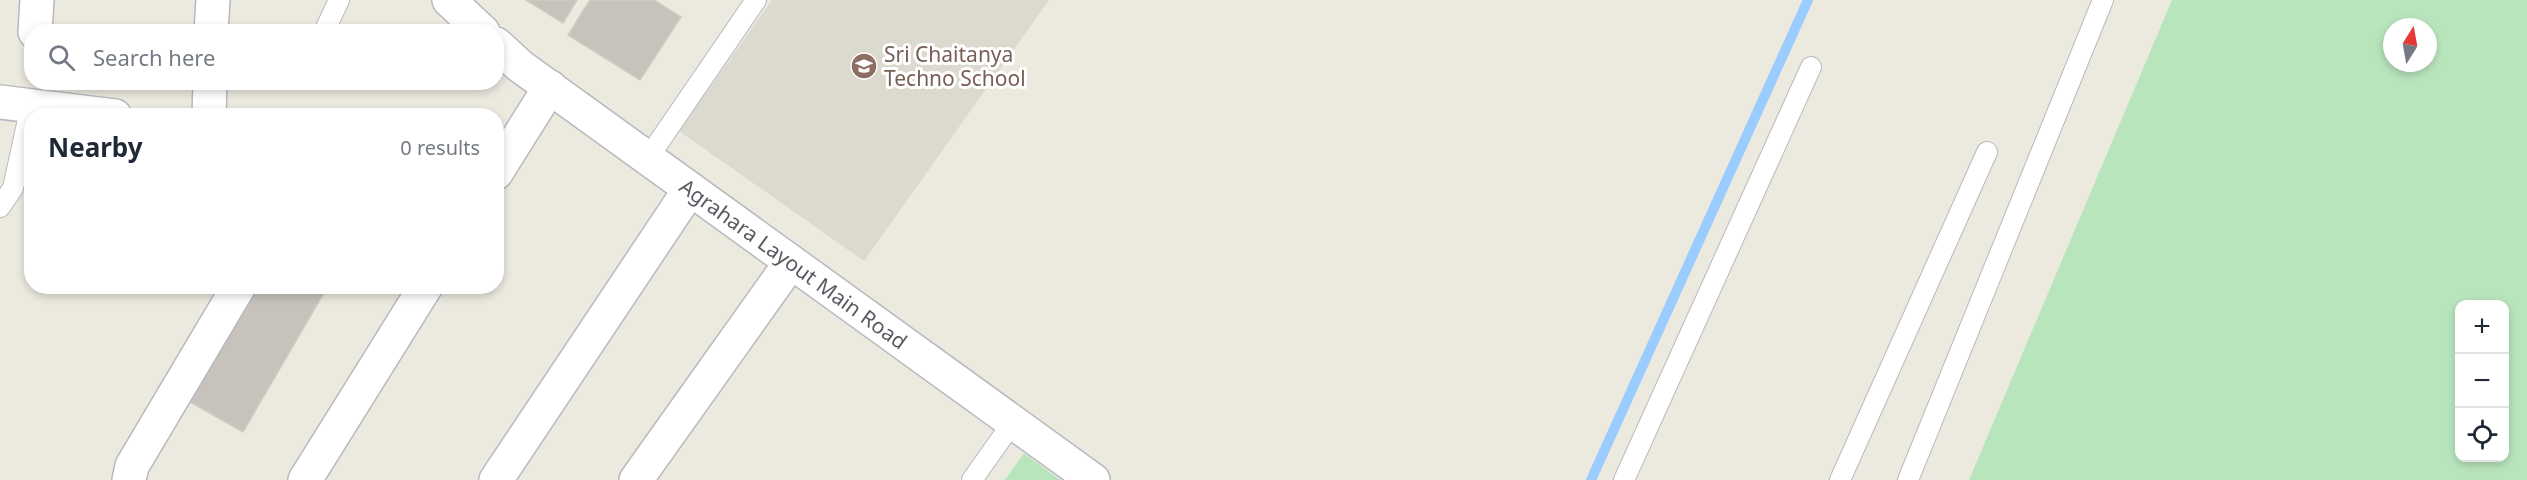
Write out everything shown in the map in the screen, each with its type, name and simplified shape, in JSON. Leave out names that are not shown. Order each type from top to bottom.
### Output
[{"type":"street","points":[[36,24],[37,0]]},
{"type":"street","points":[[212,24],[213,0]]},
{"type":"street","points":[[449,0],[474,24]]},
{"type":"street","name":"Agrahara Layout Main Road","points":[[504,51],[520,66],[1093,480]]},
{"type":"street","points":[[504,160],[550,87]]},
{"type":"street","points":[[208,108],[210,90]]},
{"type":"street","points":[[21,97],[75,108]]},
{"type":"street","points":[[496,480],[690,189]]},
{"type":"street","points":[[636,480],[791,262]]},
{"type":"street","points":[[129,480],[132,466],[234,294]]},
{"type":"street","points":[[305,480],[421,294]]},
{"type":"lane","points":[[328,24],[339,0]]},
{"type":"lane","points":[[648,158],[756,0]]},
{"type":"lane","points":[[1908,480],[2103,0]]},
{"type":"lane","points":[[1624,480],[1811,67]]},
{"type":"lane","points":[[0,207],[13,188],[21,97]]},
{"type":"lane","points":[[1840,480],[1987,152]]},
{"type":"lane","points":[[972,480],[1013,422]]},
{"type":"shaded area","name":"Sri Chaitanya Techno School","points":[[772,0],[1049,0],[864,261],[679,131]]},
{"type":"green space","points":[[2172,0],[2527,0],[2527,480],[1969,480]]},
{"type":"green space","points":[[1024,453],[1060,480],[1005,480]]},
{"type":"building","points":[[526,0],[577,0],[563,23]]},
{"type":"building","points":[[590,0],[654,0],[681,17],[640,80],[568,35]]},
{"type":"building","points":[[253,294],[323,294],[243,432],[190,402]]},
{"type":"waterway","points":[[1591,480],[1808,0]]},
{"type":"place","name":"Sri Chaitanya Techno School","points":[[864,66]]}]
